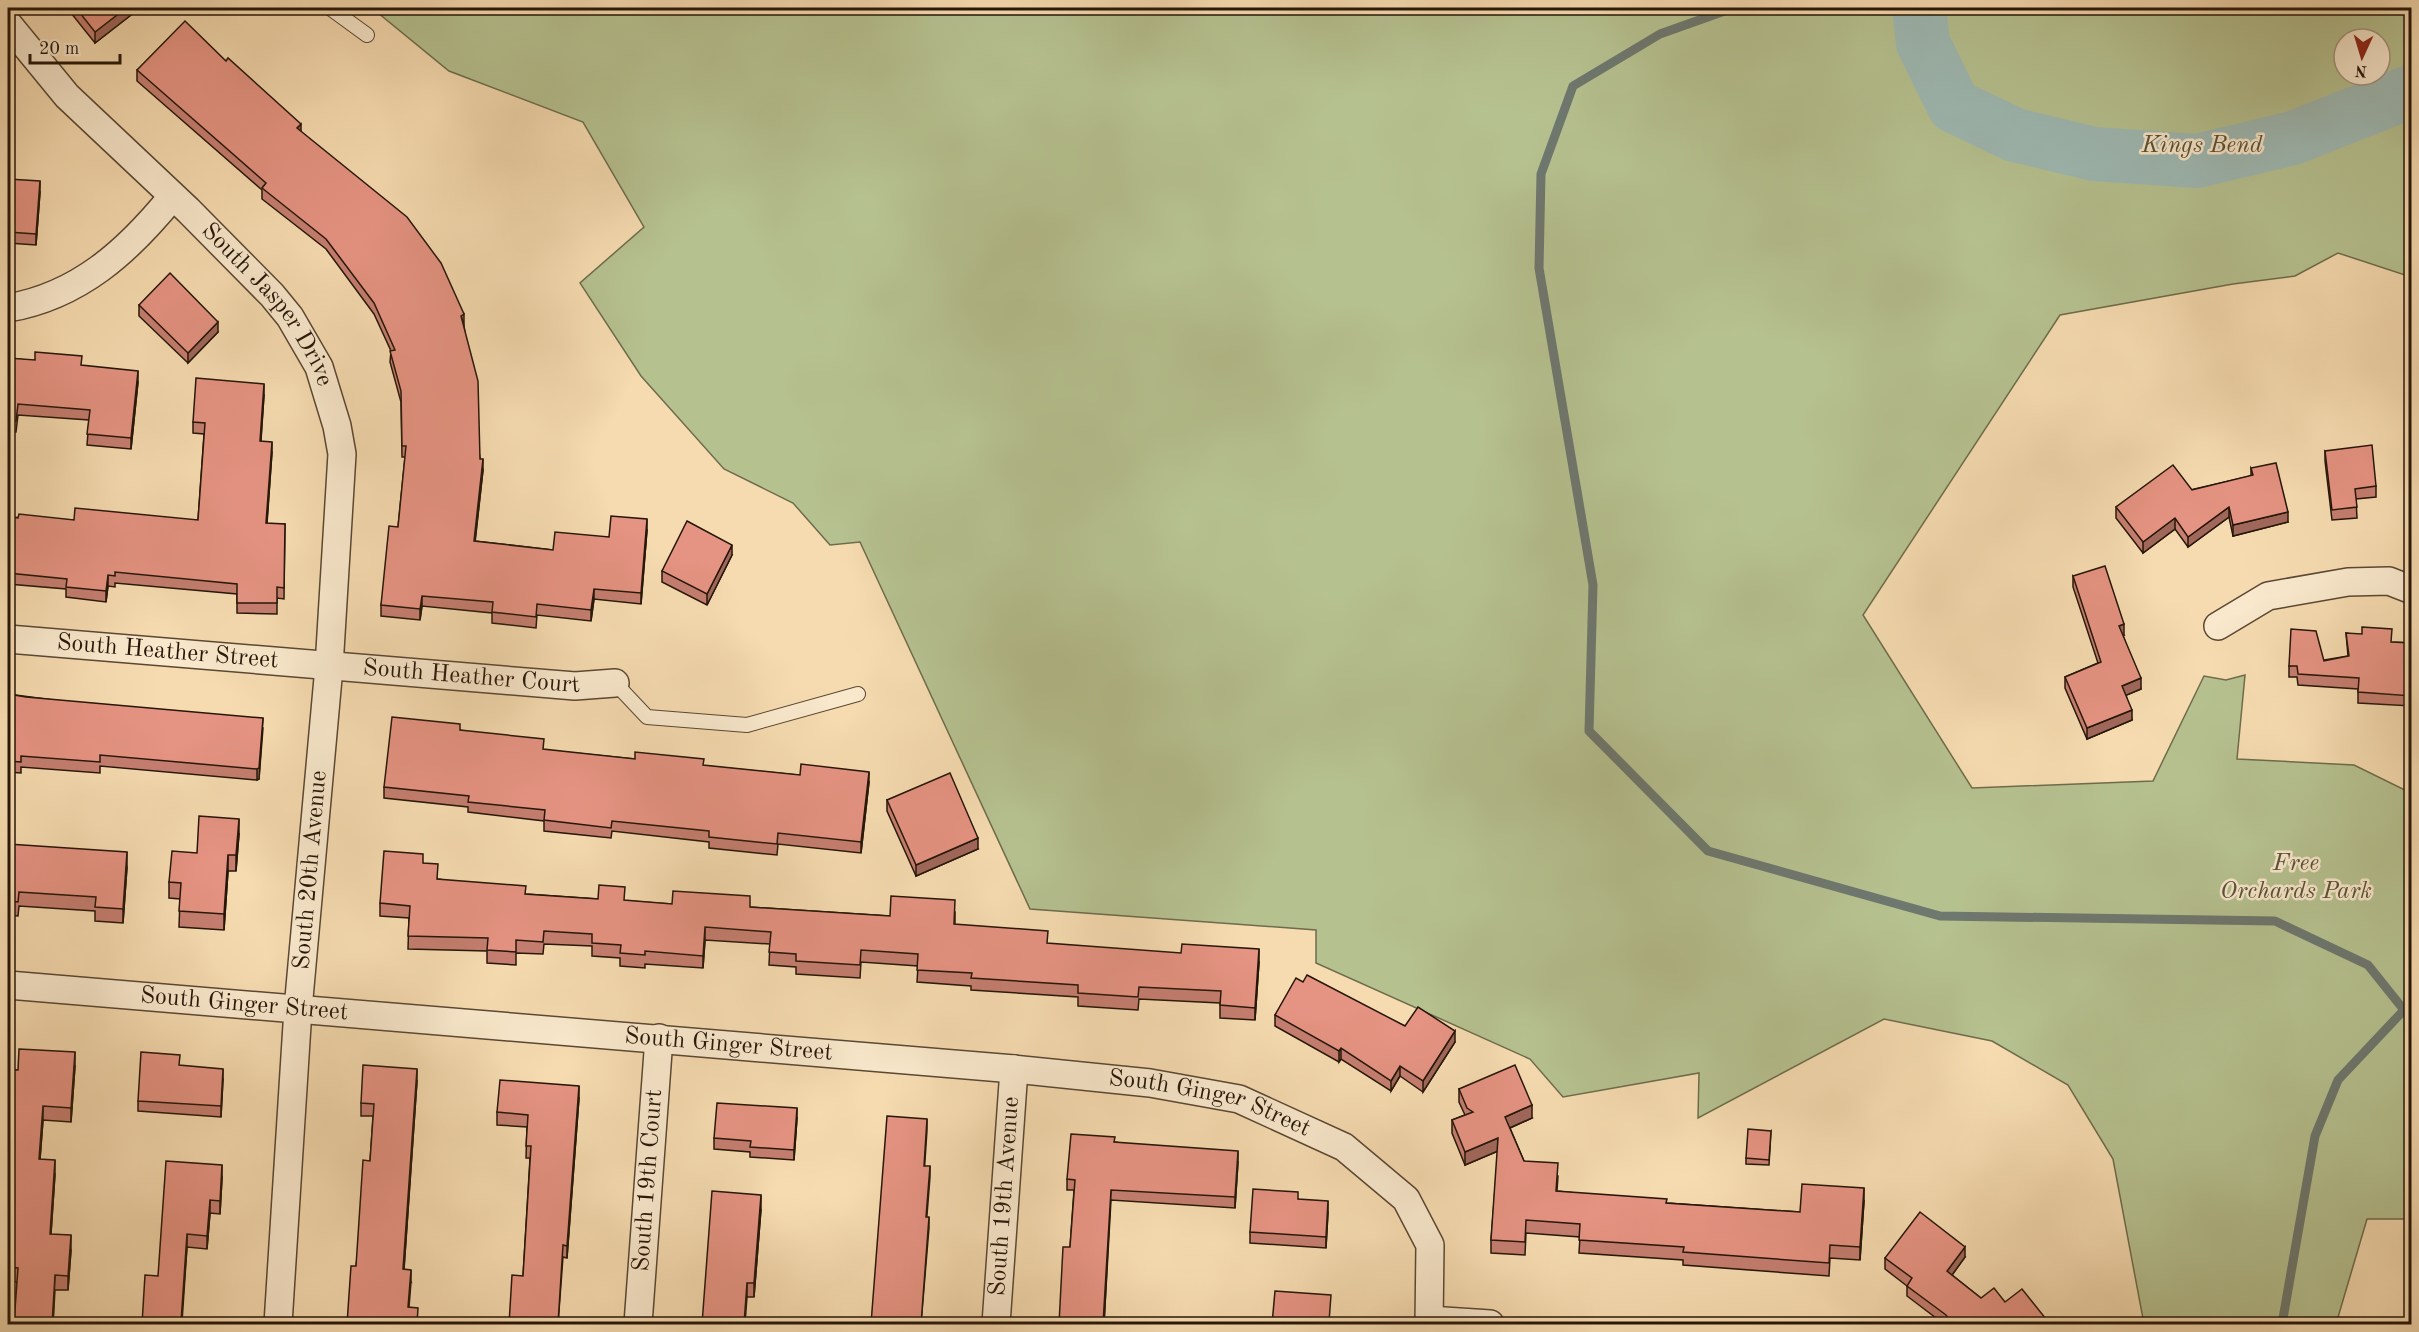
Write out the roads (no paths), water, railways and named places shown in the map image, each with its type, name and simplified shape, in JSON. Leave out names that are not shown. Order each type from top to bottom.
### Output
[{"type":"street","name":"South Jasper Drive","points":[[8,24],[67,96],[252,274],[290,317],[319,367],[342,454],[329,667]]},
{"type":"street","points":[[8,308],[38,301],[56,293],[111,262],[133,243],[172,198]]},
{"type":"street","points":[[2218,626],[2268,596],[2348,582],[2389,582],[2412,590]]},
{"type":"street","name":"South Heather Street","points":[[8,639],[329,667]]},
{"type":"street","name":"South Heather Court","points":[[329,667],[575,686],[615,683]]},
{"type":"street","name":"South 20th Avenue","points":[[278,1324],[298,1009],[329,667]]},
{"type":"street","name":"South Ginger Street","points":[[8,985],[1014,1069],[1150,1083],[1239,1099],[1344,1147],[1406,1199],[1430,1245],[1429,1322]]},
{"type":"street","name":"South 19th Court","points":[[638,1324],[659,1038]]},
{"type":"street","name":"South 19th Avenue","points":[[996,1324],[1014,1069]]},
{"type":"street","points":[[1429,1322],[1490,1324]]},
{"type":"lane","points":[[330,8],[367,35]]},
{"type":"lane","points":[[615,683],[647,717],[734,724],[761,723],[858,694]]},
{"type":"waterway","points":[[1733,8],[1660,34],[1573,86],[1541,174],[1539,268],[1593,585],[1589,731],[1708,851],[1940,916],[2275,921],[2368,965],[2404,1010],[2412,1012]]},
{"type":"waterway","points":[[1919,8],[1923,43],[1954,106],[2015,135],[2094,154],[2197,161],[2293,138],[2412,91]]},
{"type":"waterway","points":[[2282,1324],[2315,1136],[2338,1080],[2404,1010]]},
{"type":"park label","name":"Kings Bend","points":[[2202,146]]},
{"type":"park label","name":"Free Orchards Park","points":[[2296,878]]}]
